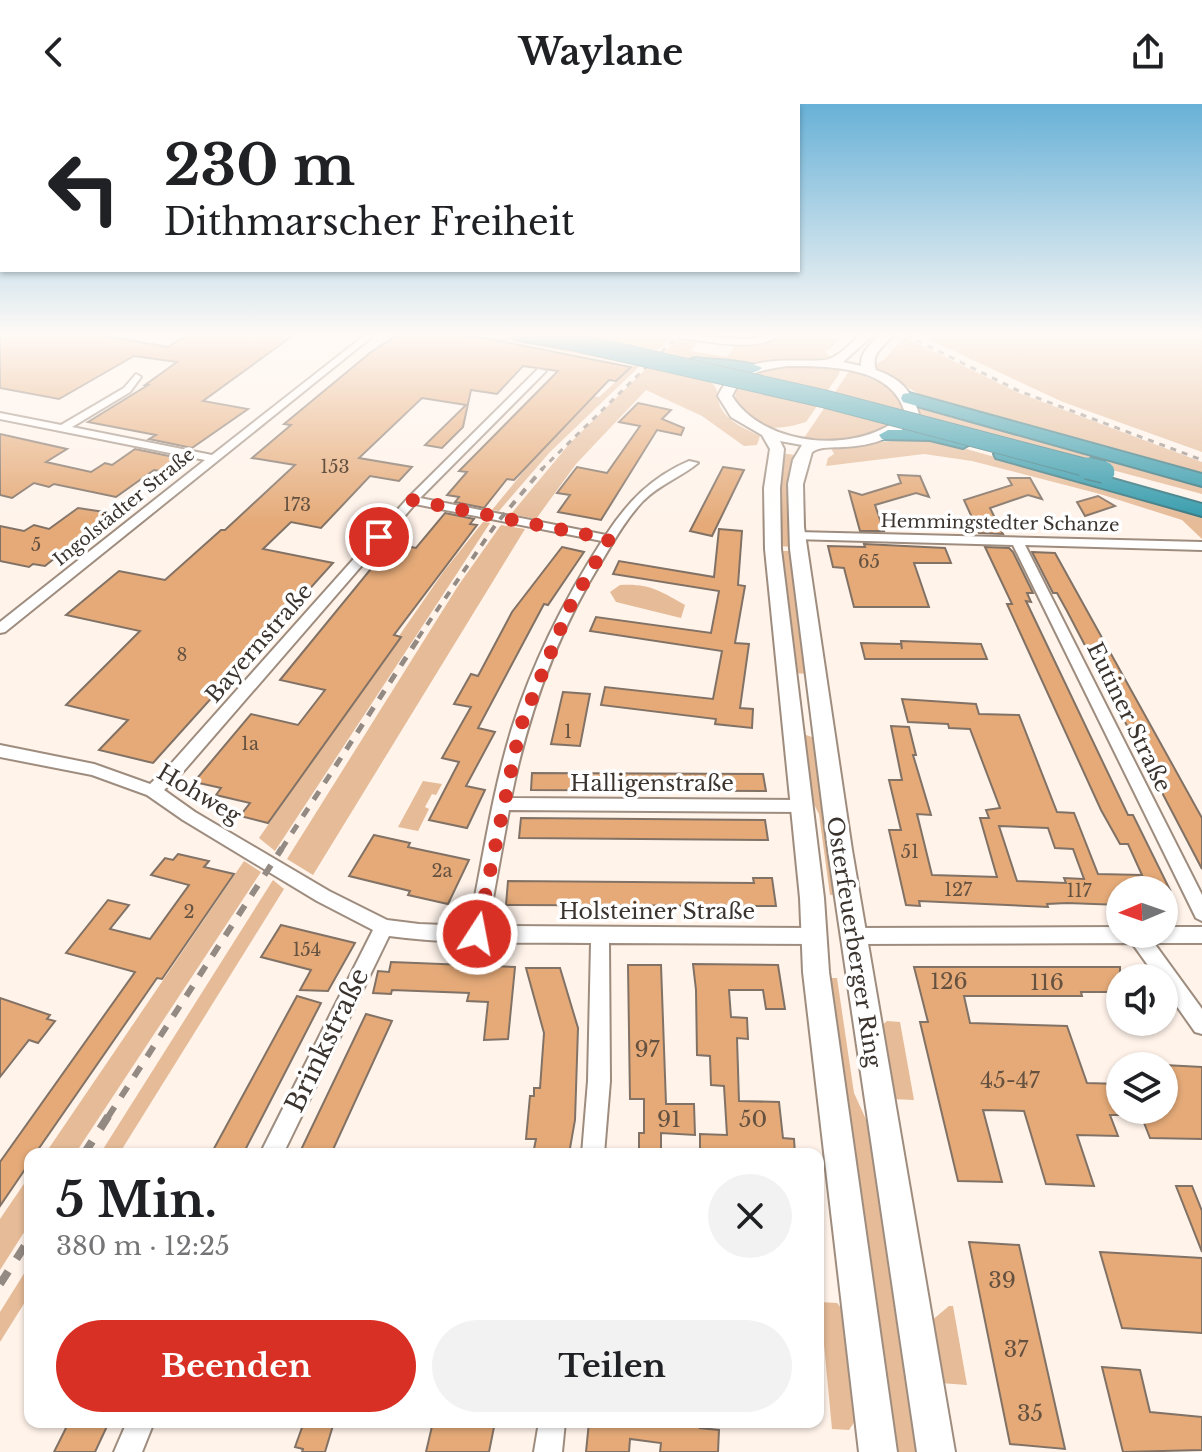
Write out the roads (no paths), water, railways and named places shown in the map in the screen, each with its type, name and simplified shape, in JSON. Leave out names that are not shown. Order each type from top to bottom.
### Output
[{"type":"highway","points":[[821,398],[1202,500]]},
{"type":"highway","points":[[909,398],[1202,480]]},
{"type":"highway","points":[[888,435],[930,435],[956,441],[1202,510]]},
{"type":"main road","points":[[727,398],[727,406],[735,415],[769,434],[822,443],[888,435],[901,428],[912,414],[909,398]]},
{"type":"main road","name":"Osterfeuerberger Ring","points":[[769,434],[777,449],[772,488],[773,549],[821,1015],[878,1452]]},
{"type":"main road","name":"Osterfeuerberger Ring","points":[[822,443],[810,447],[801,458],[795,505],[797,536],[854,936],[936,1452]]},
{"type":"main road","points":[[792,733],[824,734]]},
{"type":"main road","points":[[814,936],[854,936]]},
{"type":"street","points":[[64,428],[114,398]]},
{"type":"street","name":"Ingolstädter Straße","points":[[0,629],[289,398]]},
{"type":"street","name":"Bayernstraße","points":[[153,791],[412,500],[490,414],[509,398]]},
{"type":"street","points":[[0,416],[214,459]]},
{"type":"street","points":[[477,934],[520,728],[539,675],[569,608],[625,516],[655,485],[693,463]]},
{"type":"street","points":[[412,500],[609,539]]},
{"type":"street","name":"Hemmingstedter Schanze","points":[[797,536],[1202,546]]},
{"type":"street","name":"Eutiner Straße","points":[[1017,541],[1202,913]]},
{"type":"street","points":[[0,768],[6,753]]},
{"type":"street","name":"Hohweg","points":[[6,753],[94,770],[153,791],[275,867]]},
{"type":"street","name":"Halligenstraße","points":[[503,804],[801,806]]},
{"type":"street","name":"Holsteiner Straße","points":[[275,867],[355,914],[384,927],[419,932],[814,936]]},
{"type":"street","name":"Brinkstraße","points":[[274,1148],[384,927]]},
{"type":"street","points":[[1178,935],[1202,935]]},
{"type":"street","points":[[593,1148],[599,1081],[600,936]]},
{"type":"street","points":[[854,936],[1106,936]]},
{"type":"street","points":[[1147,948],[1202,1025]]},
{"type":"street","points":[[128,1452],[138,1428]]},
{"type":"street","points":[[548,1452],[551,1428]]},
{"type":"railway","points":[[543,468],[615,398]]},
{"type":"railway","points":[[1037,398],[1202,460]]},
{"type":"railway","points":[[418,638],[496,524],[543,468]]},
{"type":"railway","points":[[281,850],[420,636]]},
{"type":"railway","points":[[108,1117],[282,848]]},
{"type":"railway","points":[[88,1148],[109,1115]]},
{"type":"railway","points":[[0,1284],[24,1247]]}]
